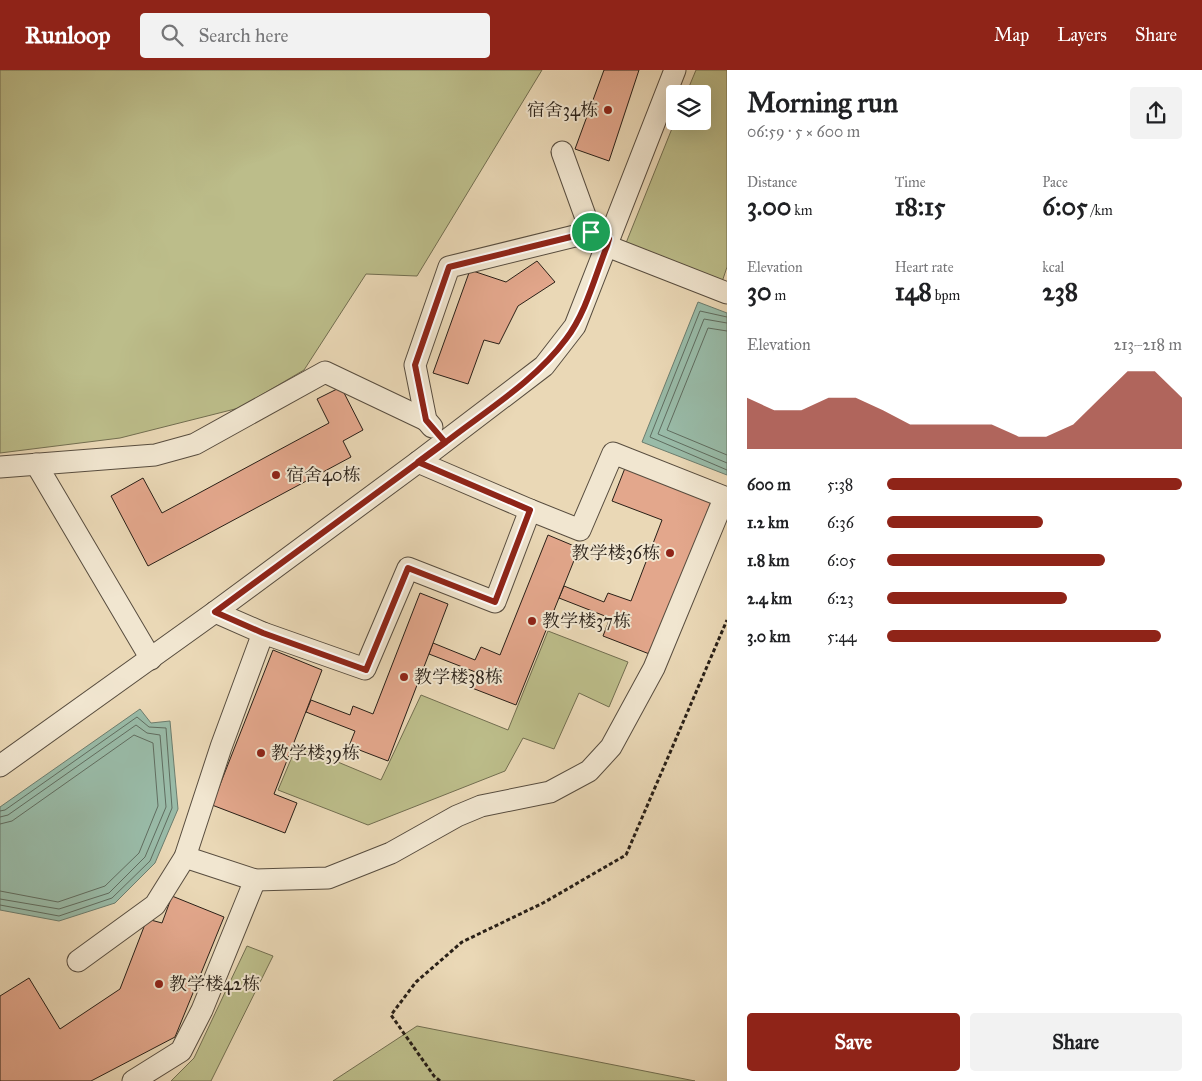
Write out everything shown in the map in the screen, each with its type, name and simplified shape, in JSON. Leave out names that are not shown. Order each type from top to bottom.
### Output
[{"type":"lane","points":[[0,766],[215,612],[445,442],[537,371],[566,340],[576,326],[602,239],[675,70]]},
{"type":"lane","points":[[562,152],[602,239]]},
{"type":"lane","points":[[426,420],[415,365],[449,267],[602,239],[727,293]]},
{"type":"lane","points":[[0,467],[155,455],[195,444],[325,372],[426,420],[445,442]]},
{"type":"lane","points":[[186,857],[255,880],[328,878],[391,853],[457,816],[481,806],[550,792],[589,770],[611,747],[654,668],[721,506],[727,499],[613,453],[580,530],[418,462]]},
{"type":"lane","points":[[36,464],[150,659]]},
{"type":"lane","points":[[215,612],[263,633],[366,670],[408,568],[495,602],[530,510]]},
{"type":"lane","points":[[78,961],[154,905],[186,857],[222,747],[263,633]]},
{"type":"lane","points":[[133,1081],[181,1051],[202,1010],[255,880]]},
{"type":"path","points":[[440,1081],[434,1076],[391,1015],[416,982],[462,942],[543,903],[626,855],[727,620]]},
{"type":"shaded area","points":[[0,70],[542,70],[417,276],[366,274],[304,370],[239,408],[120,438],[0,453]]},
{"type":"shaded area","points":[[696,70],[727,70],[727,267],[722,282],[626,243],[671,130],[711,130],[711,85],[690,85]]},
{"type":"shaded area","points":[[548,631],[628,662],[609,707],[579,693],[554,749],[523,738],[505,771],[368,825],[278,790],[297,745],[381,780],[421,695],[508,730]]},
{"type":"shaded area","points":[[247,946],[273,956],[211,1081],[171,1081],[194,1058]]},
{"type":"shaded area","points":[[417,1026],[695,1081],[333,1081]]},
{"type":"water","points":[[698,302],[727,313],[727,475],[642,442]]},
{"type":"water","points":[[140,709],[151,723],[170,721],[178,809],[155,863],[115,903],[59,921],[0,910],[0,807]]},
{"type":"building","name":"宿舍34栋","points":[[604,70],[639,70],[609,161],[575,149]]},
{"type":"building","points":[[537,261],[555,282],[518,306],[499,344],[484,340],[468,384],[433,373],[470,270],[506,282]]},
{"type":"building","name":"宿舍40栋","points":[[341,387],[363,430],[343,441],[351,457],[148,566],[111,496],[143,478],[162,513],[329,423],[317,399]]},
{"type":"building","name":"教学楼36栋","points":[[627,463],[713,497],[652,655],[603,636],[610,618],[559,598],[564,586],[604,602],[608,593],[631,601],[662,520],[612,501]]},
{"type":"building","name":"教学楼37栋","points":[[548,535],[579,548],[516,705],[472,688],[478,673],[429,654],[433,643],[475,660],[481,647],[500,655]]},
{"type":"building","name":"教学楼38栋","points":[[420,593],[448,604],[388,761],[349,746],[355,731],[306,712],[311,700],[350,715],[353,706],[373,714]]},
{"type":"building","name":"教学楼39栋","points":[[273,650],[322,670],[274,794],[297,803],[285,833],[212,805]]},
{"type":"building","name":"教学楼42栋","points":[[172,896],[224,917],[175,1037],[91,1081],[0,1081],[0,996],[29,978],[60,1029],[120,989],[147,919],[162,923]]},
{"type":"place","name":"宿舍34栋","points":[[608,110]]},
{"type":"place","name":"宿舍40栋","points":[[276,475]]},
{"type":"place","name":"教学楼36栋","points":[[670,553]]},
{"type":"place","name":"教学楼37栋","points":[[532,621]]},
{"type":"place","name":"教学楼38栋","points":[[404,677]]},
{"type":"place","name":"教学楼39栋","points":[[261,753]]},
{"type":"place","name":"教学楼42栋","points":[[159,984]]},
{"type":"route","points":[[591,232],[449,267],[415,365],[426,420],[445,442],[418,462],[530,510],[495,602],[408,568],[366,670],[263,633],[215,612],[418,462],[481,415],[544,366],[576,326],[607,246],[609,239],[591,232]]}]
